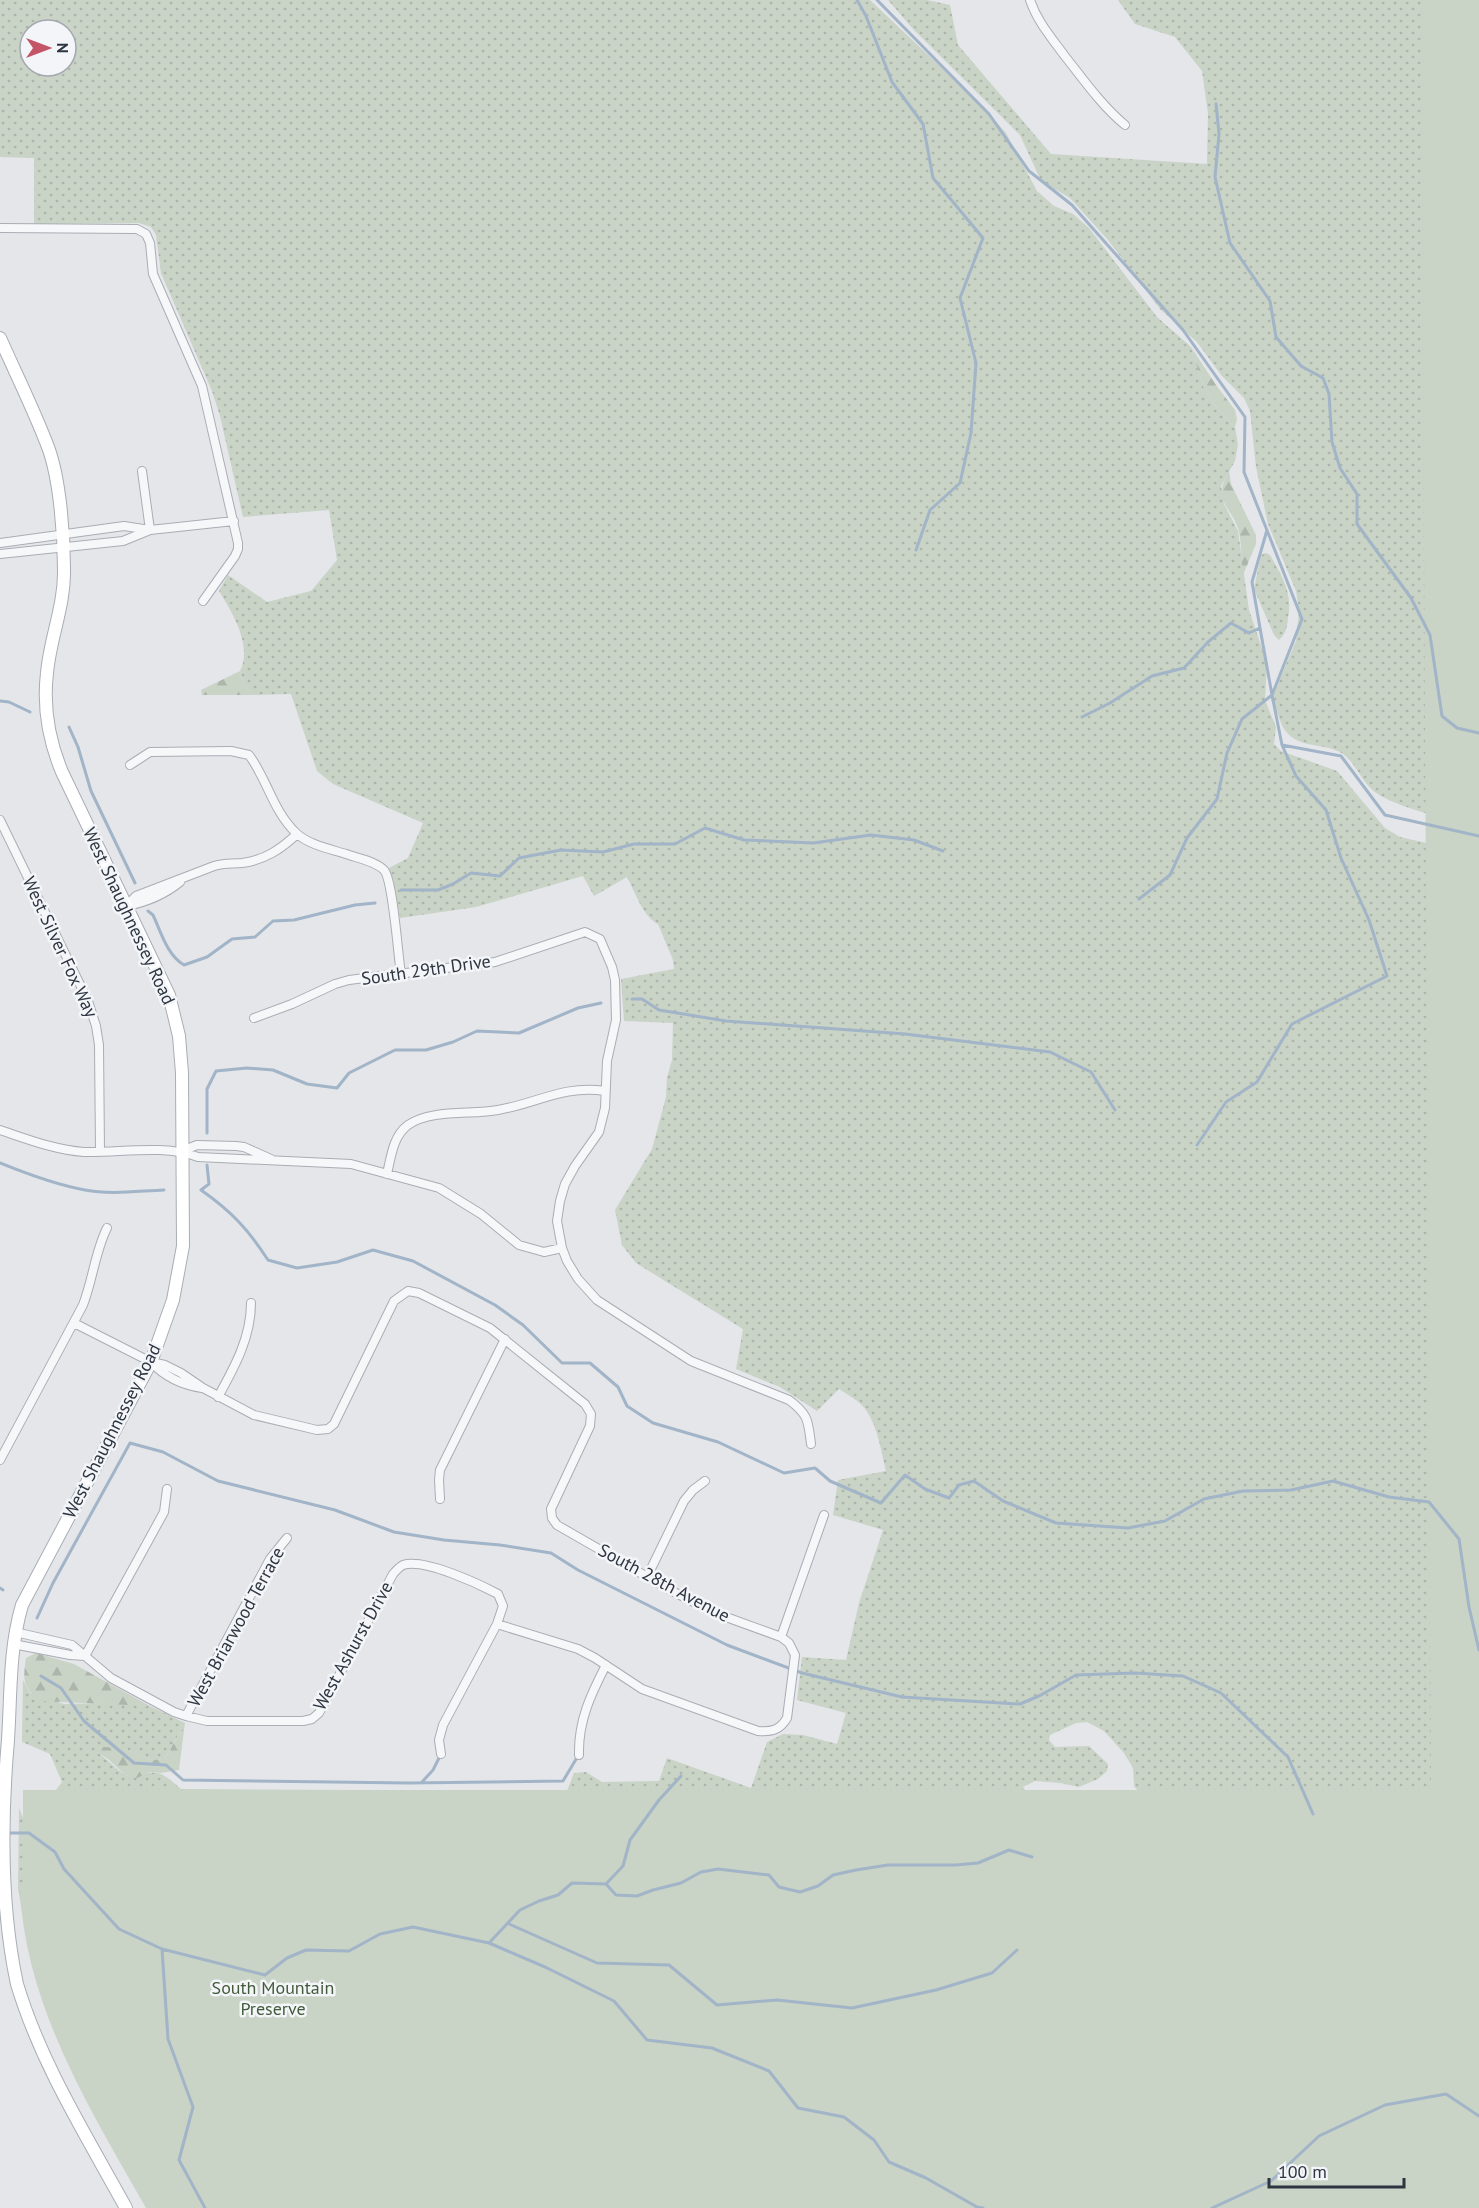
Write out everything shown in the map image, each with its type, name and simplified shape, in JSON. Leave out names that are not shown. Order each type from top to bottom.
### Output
[{"type":"street","points":[[1030,0],[1048,33],[1110,113],[1125,125]]},
{"type":"street","points":[[0,228],[137,230],[146,234],[150,243],[153,274],[204,392],[234,521],[238,549],[203,601]]},
{"type":"street","name":"West Shaughnessey Road","points":[[0,338],[48,447],[55,476],[63,548],[63,593],[47,674],[48,725],[60,766],[169,995],[176,1018],[182,1054],[181,1259],[173,1300],[151,1362],[27,1592],[14,1638],[5,1692],[1,1870],[9,1945],[16,1981],[26,2014],[63,2096],[126,2208]]},
{"type":"street","points":[[142,471],[150,530]]},
{"type":"street","points":[[0,554],[106,543],[123,540],[150,530],[234,521]]},
{"type":"street","points":[[0,543],[124,526],[150,530]]},
{"type":"street","points":[[104,529],[106,543]]},
{"type":"street","points":[[23,539],[24,552]]},
{"type":"street","points":[[130,765],[150,752],[231,751],[249,755],[257,765],[272,801],[297,834],[319,845],[373,863],[384,870],[389,885],[401,974]]},
{"type":"street","name":"West Silver Fox Way","points":[[0,820],[88,1001],[96,1026],[99,1045],[100,1151]]},
{"type":"street","points":[[126,906],[161,895],[183,880],[222,863],[242,863],[268,856],[297,834]]},
{"type":"street","name":"South 29th Drive","points":[[254,1018],[335,984],[495,962],[585,932],[600,939],[612,967],[616,1020],[607,1061],[605,1091]]},
{"type":"street","points":[[387,1174],[399,1135],[407,1126],[419,1119],[498,1110],[573,1089],[587,1088],[605,1091],[605,1108],[599,1132],[565,1184],[557,1221],[562,1248],[578,1279],[597,1300],[691,1361],[789,1400],[799,1407],[808,1416],[811,1444]]},
{"type":"street","points":[[0,1130],[49,1146],[83,1152],[183,1152],[198,1157],[351,1164],[438,1188],[481,1214],[519,1245],[544,1252],[562,1248]]},
{"type":"street","points":[[183,1152],[197,1145],[244,1147],[274,1160]]},
{"type":"street","points":[[225,1158],[226,1146]]},
{"type":"street","points":[[0,1460],[74,1323],[90,1288],[99,1244],[107,1228]]},
{"type":"street","points":[[74,1323],[151,1362],[165,1365],[179,1377],[263,1419],[317,1430],[328,1429],[334,1424],[394,1301],[408,1291],[419,1293],[490,1328],[506,1339],[441,1470],[439,1480],[441,1499]]},
{"type":"street","points":[[218,1397],[246,1337],[251,1319],[251,1303]]},
{"type":"street","name":"South 28th Avenue","points":[[506,1339],[585,1404],[591,1414],[590,1426],[551,1509],[556,1526],[715,1613],[781,1637]]},
{"type":"street","points":[[647,1577],[684,1501],[705,1481]]},
{"type":"street","points":[[85,1656],[164,1512],[167,1489]]},
{"type":"street","points":[[441,1754],[439,1740],[443,1725],[497,1624],[579,1649],[642,1689],[758,1731],[777,1730],[787,1718],[795,1655],[792,1648],[781,1637],[824,1515]]},
{"type":"street","name":"West Briarwood Terrace","points":[[186,1716],[270,1559],[286,1538]]},
{"type":"street","name":"West Ashurst Drive","points":[[186,1716],[207,1721],[312,1719],[319,1713],[393,1574],[402,1565],[410,1564],[437,1569],[471,1579],[498,1594],[503,1606],[497,1624]]},
{"type":"street","points":[[14,1638],[72,1645],[111,1678],[174,1712],[186,1716]]},
{"type":"street","points":[[14,1638],[57,1653],[85,1656]]},
{"type":"street","points":[[57,1653],[60,1642]]},
{"type":"street","points":[[579,1755],[579,1738],[585,1711],[606,1665]]},
{"type":"green space","points":[[0,0],[870,0],[982,106],[1006,133],[1037,191],[1054,206],[1073,214],[1089,228],[1157,317],[1191,347],[1204,388],[1216,407],[1235,427],[1238,444],[1235,461],[1221,486],[1224,504],[1238,531],[1249,610],[1267,663],[1265,700],[1276,727],[1274,744],[1281,751],[1337,771],[1385,828],[1400,837],[1453,849],[1479,2208],[29,1947],[18,1889],[19,1808],[27,1828],[62,1782],[50,1754],[22,1742],[23,1680],[30,1693],[64,1704],[110,1703],[150,1706],[185,1723],[184,1730],[164,1759],[150,1760],[126,1749],[97,1752],[126,1775],[158,1773],[181,1789],[567,1791],[574,1773],[586,1772],[602,1782],[659,1781],[667,1758],[751,1788],[767,1742],[783,1734],[803,1735],[837,1744],[846,1713],[797,1700],[802,1657],[846,1660],[859,1603],[883,1530],[833,1515],[838,1480],[886,1471],[873,1424],[866,1410],[854,1398],[839,1389],[817,1411],[780,1387],[736,1369],[743,1329],[636,1263],[622,1245],[615,1210],[652,1149],[666,1097],[667,1077],[672,1060],[673,1023],[624,1021],[621,979],[674,969],[673,960],[658,924],[644,910],[627,877],[594,896],[583,876],[476,907],[400,918],[389,868],[408,858],[423,823],[333,784],[317,771],[291,694],[252,695],[244,685],[240,671],[244,651],[242,640],[235,619],[219,591],[228,575],[267,602],[311,591],[337,560],[329,510],[243,517],[220,416],[212,391],[161,273],[156,235],[151,227],[139,223],[34,224],[34,158],[0,157]],"holes":[[[1087,1722],[1104,1731],[1124,1753],[1133,1768],[1134,1786],[1144,1799],[1028,1794],[1023,1787],[1035,1781],[1079,1787],[1098,1779],[1107,1771],[1108,1764],[1089,1746],[1055,1747],[1049,1740],[1050,1735],[1076,1723]]]},
{"type":"green space","points":[[888,0],[927,0],[950,5],[958,45],[1051,154],[1207,164],[1208,113],[1202,71],[1175,37],[1135,24],[1118,0],[1479,0],[1479,828],[1384,798],[1365,782],[1344,755],[1338,751],[1295,739],[1284,729],[1271,700],[1296,641],[1299,611],[1296,591],[1268,524],[1256,467],[1250,411],[1244,398],[1221,375],[1197,342],[1160,309],[1108,240],[1070,198],[1041,181],[1020,135],[913,29]]},
{"type":"green space","name":"South Mountain Preserve","points":[[1421,0],[1479,0],[1479,2208],[146,2208],[83,2095],[48,2017],[35,1977],[25,1935],[20,1892],[23,1892],[23,1790],[1431,1790]]},
{"type":"green space","points":[[1191,347],[1235,410],[1237,419],[1235,427],[1216,407],[1204,388]]},
{"type":"green space","points":[[1229,471],[1231,484],[1256,535],[1256,544],[1243,575],[1239,532],[1222,497],[1224,482]]},
{"type":"green space","points":[[1266,553],[1270,555],[1288,593],[1287,628],[1279,640],[1274,635],[1254,589],[1261,555]]},
{"type":"green space","points":[[240,671],[244,685],[252,695],[202,695],[201,690]]},
{"type":"green space","points":[[36,1653],[74,1664],[150,1706],[40,1701],[27,1687],[24,1677],[26,1658]]},
{"type":"green space","points":[[184,1730],[179,1770],[150,1772],[137,1778],[125,1775],[97,1752],[94,1746],[126,1749],[150,1760],[164,1759]]},
{"type":"waterway","points":[[857,0],[866,16],[892,82],[923,124],[933,178],[983,238],[960,298],[976,363],[971,433],[960,483],[930,510],[916,550]]},
{"type":"waterway","points":[[877,0],[989,114],[1029,171],[1072,205],[1183,330],[1245,417],[1244,472],[1302,619],[1272,695],[1282,745],[1341,756],[1385,815],[1479,836]]},
{"type":"waterway","points":[[1216,104],[1219,134],[1215,177],[1230,243],[1270,301],[1276,337],[1301,366],[1323,378],[1329,394],[1332,442],[1340,468],[1357,494],[1357,524],[1411,598],[1430,635],[1442,716],[1457,728],[1479,733]]},
{"type":"waterway","points":[[1082,717],[1110,703],[1152,676],[1184,668],[1208,642],[1231,623],[1249,633],[1260,628],[1252,582],[1267,530]]},
{"type":"waterway","points":[[1139,899],[1170,875],[1187,838],[1217,799],[1227,753],[1242,719],[1272,695],[1260,628]]},
{"type":"waterway","points":[[0,701],[9,702],[30,712]]},
{"type":"waterway","points":[[69,727],[78,747],[91,791],[135,883]]},
{"type":"waterway","points":[[1197,1145],[1226,1102],[1257,1082],[1292,1024],[1387,976],[1369,920],[1341,858],[1326,810],[1296,776],[1282,745]]},
{"type":"waterway","points":[[401,890],[438,890],[471,873],[500,876],[519,858],[561,850],[603,852],[634,844],[675,844],[705,828],[744,840],[813,843],[871,835],[914,840],[943,851]]},
{"type":"waterway","points":[[148,911],[153,915],[169,949],[184,965],[207,957],[232,939],[255,937],[273,921],[294,920],[355,905],[375,903]]},
{"type":"waterway","points":[[632,999],[642,999],[659,1010],[726,1021],[905,1034],[1050,1052],[1091,1072],[1115,1110]]},
{"type":"waterway","points":[[207,1133],[207,1089],[216,1071],[247,1068],[273,1070],[307,1084],[337,1088],[349,1073],[395,1050],[426,1050],[453,1042],[477,1031],[519,1033],[578,1008],[601,1003]]},
{"type":"waterway","points":[[0,1163],[52,1182],[85,1190],[114,1192],[164,1190]]},
{"type":"waterway","points":[[207,1165],[209,1184],[201,1190],[238,1221],[268,1260],[297,1268],[337,1262],[373,1250],[413,1261],[495,1305],[523,1325],[562,1363],[590,1363],[618,1387],[627,1406],[653,1423],[718,1442],[784,1473],[815,1468],[830,1481],[881,1503],[905,1475],[925,1489],[949,1498],[959,1485],[974,1481],[1003,1501],[1056,1523],[1128,1528],[1165,1521],[1204,1499],[1243,1491],[1291,1490],[1333,1481],[1389,1497],[1429,1502],[1459,1539],[1469,1607],[1479,1650]]},
{"type":"waterway","points":[[37,1618],[53,1583],[130,1443],[163,1452],[218,1481],[335,1510],[394,1532],[551,1553],[578,1570],[727,1645],[802,1673],[902,1697],[1020,1704],[1076,1675],[1135,1673],[1183,1676],[1221,1693],[1288,1757],[1313,1814]]},
{"type":"waterway","points":[[41,1676],[61,1688],[84,1721],[134,1763],[166,1765],[183,1780],[409,1783],[563,1781],[578,1756]]},
{"type":"waterway","points":[[422,1782],[433,1770],[440,1756]]},
{"type":"waterway","points":[[606,1884],[623,1866],[630,1840],[659,1800],[681,1776]]},
{"type":"waterway","points":[[6,1833],[29,1833],[55,1852],[64,1869],[119,1929],[162,1949],[265,1975],[287,1958],[306,1950],[349,1951],[380,1934],[413,1927],[489,1943],[520,1910],[558,1895],[572,1883],[606,1884],[616,1895],[637,1896],[681,1883],[701,1872],[718,1869],[769,1875],[779,1887],[800,1892],[818,1886],[833,1875],[888,1865],[978,1863],[1009,1850],[1032,1857]]},
{"type":"waterway","points":[[509,1924],[597,1963],[669,1965],[717,2005],[777,2000],[852,2008],[936,1990],[992,1973],[1017,1950]]},
{"type":"waterway","points":[[489,1943],[614,2001],[647,2040],[712,2048],[769,2071],[798,2108],[844,2117],[874,2140],[889,2162],[926,2178],[977,2207],[983,2208]]},
{"type":"waterway","points":[[162,1949],[168,2039],[193,2107],[179,2160],[205,2208]]},
{"type":"waterway","points":[[1212,2208],[1271,2181],[1319,2136],[1385,2105],[1446,2094],[1479,2116]]}]
